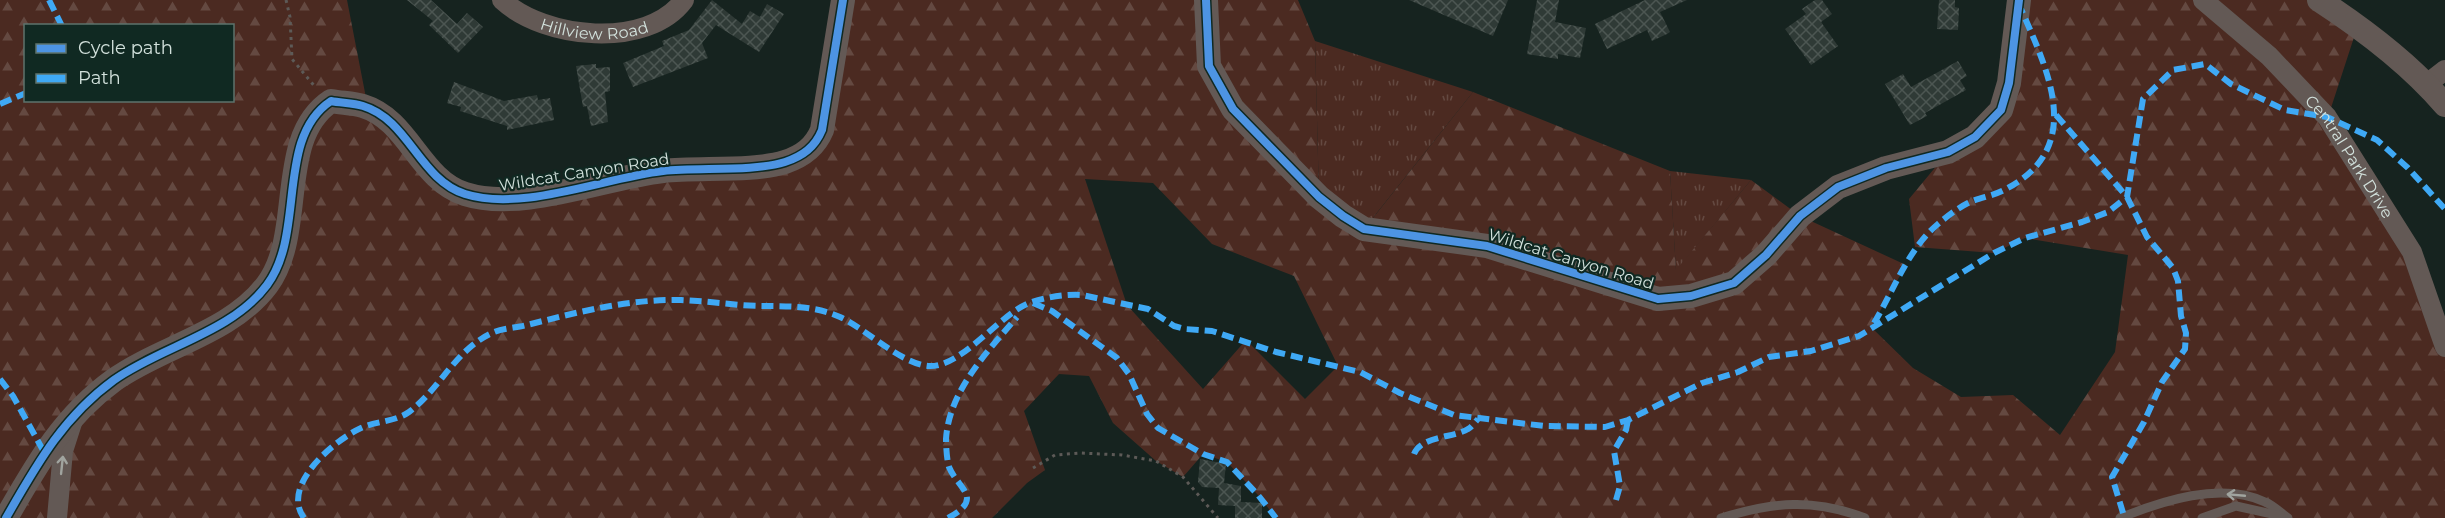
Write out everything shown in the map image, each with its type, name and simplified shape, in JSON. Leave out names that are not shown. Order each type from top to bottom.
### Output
[{"type":"street","name":"Hillview Road","points":[[502,0],[512,9],[554,27],[585,34],[634,32],[675,12],[684,0]]},
{"type":"street","name":"Wildcat Canyon Road","points":[[331,102],[363,106],[381,116],[397,129],[436,177],[463,194],[492,200],[524,198],[663,171],[784,162],[812,148],[822,130],[843,0]]},
{"type":"street","name":"Wildcat Canyon Road","points":[[1206,0],[1209,66],[1233,109],[1319,197],[1343,216],[1365,229],[1487,246],[1658,298],[1691,296],[1734,283],[1766,255],[1800,216],[1838,187],[1886,168],[1948,152],[1976,137],[2001,110],[2007,92],[2021,1]]},
{"type":"street","name":"Central Park Drive","points":[[2203,0],[2269,56],[2327,117],[2412,252],[2445,347]]},
{"type":"street","points":[[2319,0],[2436,77],[2445,105]]},
{"type":"street","points":[[6,518],[44,452],[75,414],[116,379],[231,317],[254,300],[268,284],[278,266],[289,226],[296,166],[308,124],[331,102]]},
{"type":"street","points":[[57,518],[63,451],[75,414]]},
{"type":"lane","points":[[2120,518],[2146,507],[2204,494],[2240,494],[2266,502],[2287,518]]},
{"type":"lane","points":[[1721,518],[1762,506],[1813,503],[1865,518]]},
{"type":"lane","points":[[2202,518],[2236,507],[2287,518]]},
{"type":"path","points":[[285,0],[290,16],[292,59],[320,93],[331,102]]},
{"type":"path","points":[[1034,468],[1055,455],[1081,453],[1122,455],[1156,461],[1183,477],[1218,518]]},
{"type":"green space","points":[[0,0],[347,0],[367,103],[413,151],[493,200],[812,148],[843,0],[1298,0],[1315,41],[1319,197],[1365,228],[1473,92],[1670,171],[1676,270],[1751,180],[1800,216],[1906,265],[1871,327],[1913,368],[1961,397],[2013,395],[2060,435],[2115,352],[2128,255],[2025,238],[1994,253],[1915,247],[1909,199],[1948,152],[2001,110],[2027,0],[2319,0],[2358,25],[2328,117],[2412,252],[2445,347],[2445,518],[1276,518],[1227,462],[1203,454],[1183,477],[1156,461],[1113,423],[1089,376],[1059,374],[1024,411],[1045,470],[1027,483],[992,518],[0,518]],"holes":[[[1085,179],[1153,183],[1212,244],[1294,276],[1338,366],[1305,399],[1246,340],[1203,389],[1127,305]]]},
{"type":"green space","points":[[1315,41],[1473,92],[1364,229],[1319,197]]},
{"type":"green space","points":[[1670,171],[1751,180],[1676,271]]},
{"type":"building","points":[[407,0],[431,0],[457,24],[467,13],[483,27],[458,53],[429,25],[433,21]]},
{"type":"building","points":[[712,0],[742,24],[750,11],[760,17],[767,4],[784,14],[759,52],[716,25],[702,43],[708,58],[633,87],[623,63],[664,46],[662,41],[689,30]]},
{"type":"building","points":[[1409,0],[1508,0],[1493,36]]},
{"type":"building","points":[[1537,0],[1559,0],[1555,22],[1586,28],[1580,58],[1558,54],[1558,59],[1527,54]]},
{"type":"building","points":[[1645,0],[1687,0],[1660,12],[1670,32],[1667,34],[1652,41],[1647,30],[1607,49],[1595,24]]},
{"type":"building","points":[[1815,0],[1822,0],[1832,14],[1821,22],[1838,46],[1811,65],[1785,29],[1806,14],[1802,9]]},
{"type":"building","points":[[1939,0],[1955,0],[1955,7],[1959,8],[1958,30],[1937,29]]},
{"type":"building","points":[[1958,61],[1967,76],[1960,80],[1966,90],[1925,113],[1927,116],[1910,125],[1885,84],[1903,74],[1911,87]]},
{"type":"building","points":[[596,64],[596,68],[610,67],[610,91],[605,92],[608,122],[591,126],[587,106],[583,107],[576,66]]},
{"type":"building","points":[[454,82],[504,101],[537,95],[538,100],[550,98],[554,120],[507,130],[507,126],[460,111],[461,107],[447,103]]},
{"type":"building","points":[[1200,459],[1226,464],[1224,483],[1241,486],[1241,502],[1262,503],[1262,518],[1235,518],[1235,506],[1218,505],[1219,488],[1202,487],[1198,482]]},
{"type":"marked path","points":[[49,0],[61,24]]},
{"type":"marked path","points":[[1874,323],[1902,270],[1927,234],[1964,205],[2006,189],[2031,172],[2046,152],[2053,130],[2054,106],[2041,57],[2021,9]]},
{"type":"marked path","points":[[304,518],[298,505],[299,492],[305,478],[325,453],[361,428],[398,418],[409,412],[420,403],[458,359],[479,340],[500,330],[584,311],[661,300],[815,309],[850,322],[906,359],[928,366],[954,359],[1020,307],[1057,296],[1082,295],[1148,309],[1174,326],[1212,331],[1276,352],[1360,372],[1400,393],[1454,415],[1544,426],[1605,427],[1628,420],[1702,383],[1738,372],[1769,357],[1811,351],[1859,336],[1994,253],[2025,238],[2108,212],[2127,197],[2143,99],[2173,70],[2205,64],[2231,84],[2285,110],[2327,117],[2377,140],[2408,168],[2445,209]]},
{"type":"marked path","points":[[0,104],[24,94]]},
{"type":"marked path","points":[[2056,115],[2127,197],[2147,237],[2173,268],[2178,281],[2181,316],[2186,333],[2185,349],[2162,382],[2144,422],[2112,477],[2124,516]]},
{"type":"marked path","points":[[1033,303],[1052,311],[1117,358],[1129,374],[1147,414],[1158,428],[1203,454],[1227,462],[1276,518]]},
{"type":"marked path","points":[[948,518],[959,511],[967,499],[966,493],[949,467],[947,458],[946,439],[954,405],[971,373],[1017,317]]},
{"type":"marked path","points":[[0,379],[13,396],[44,452]]},
{"type":"marked path","points":[[1414,454],[1423,444],[1462,432],[1478,419]]},
{"type":"marked path","points":[[1616,500],[1620,486],[1614,451],[1626,430],[1628,420]]},
{"type":"cycle path","points":[[6,518],[52,443],[96,394],[133,368],[195,338],[235,315],[267,285],[279,264],[286,240],[296,162],[303,138],[314,117],[331,101],[359,105],[379,113],[403,136],[436,176],[465,194],[487,198],[512,199],[537,196],[663,171],[772,165],[803,154],[816,141],[822,130],[843,0]]},
{"type":"cycle path","points":[[1206,0],[1209,66],[1233,109],[1319,197],[1343,216],[1364,229],[1487,246],[1658,299],[1691,296],[1734,283],[1766,255],[1800,216],[1838,187],[1886,168],[1948,152],[1975,137],[2001,110],[2009,83],[2019,0]]}]
